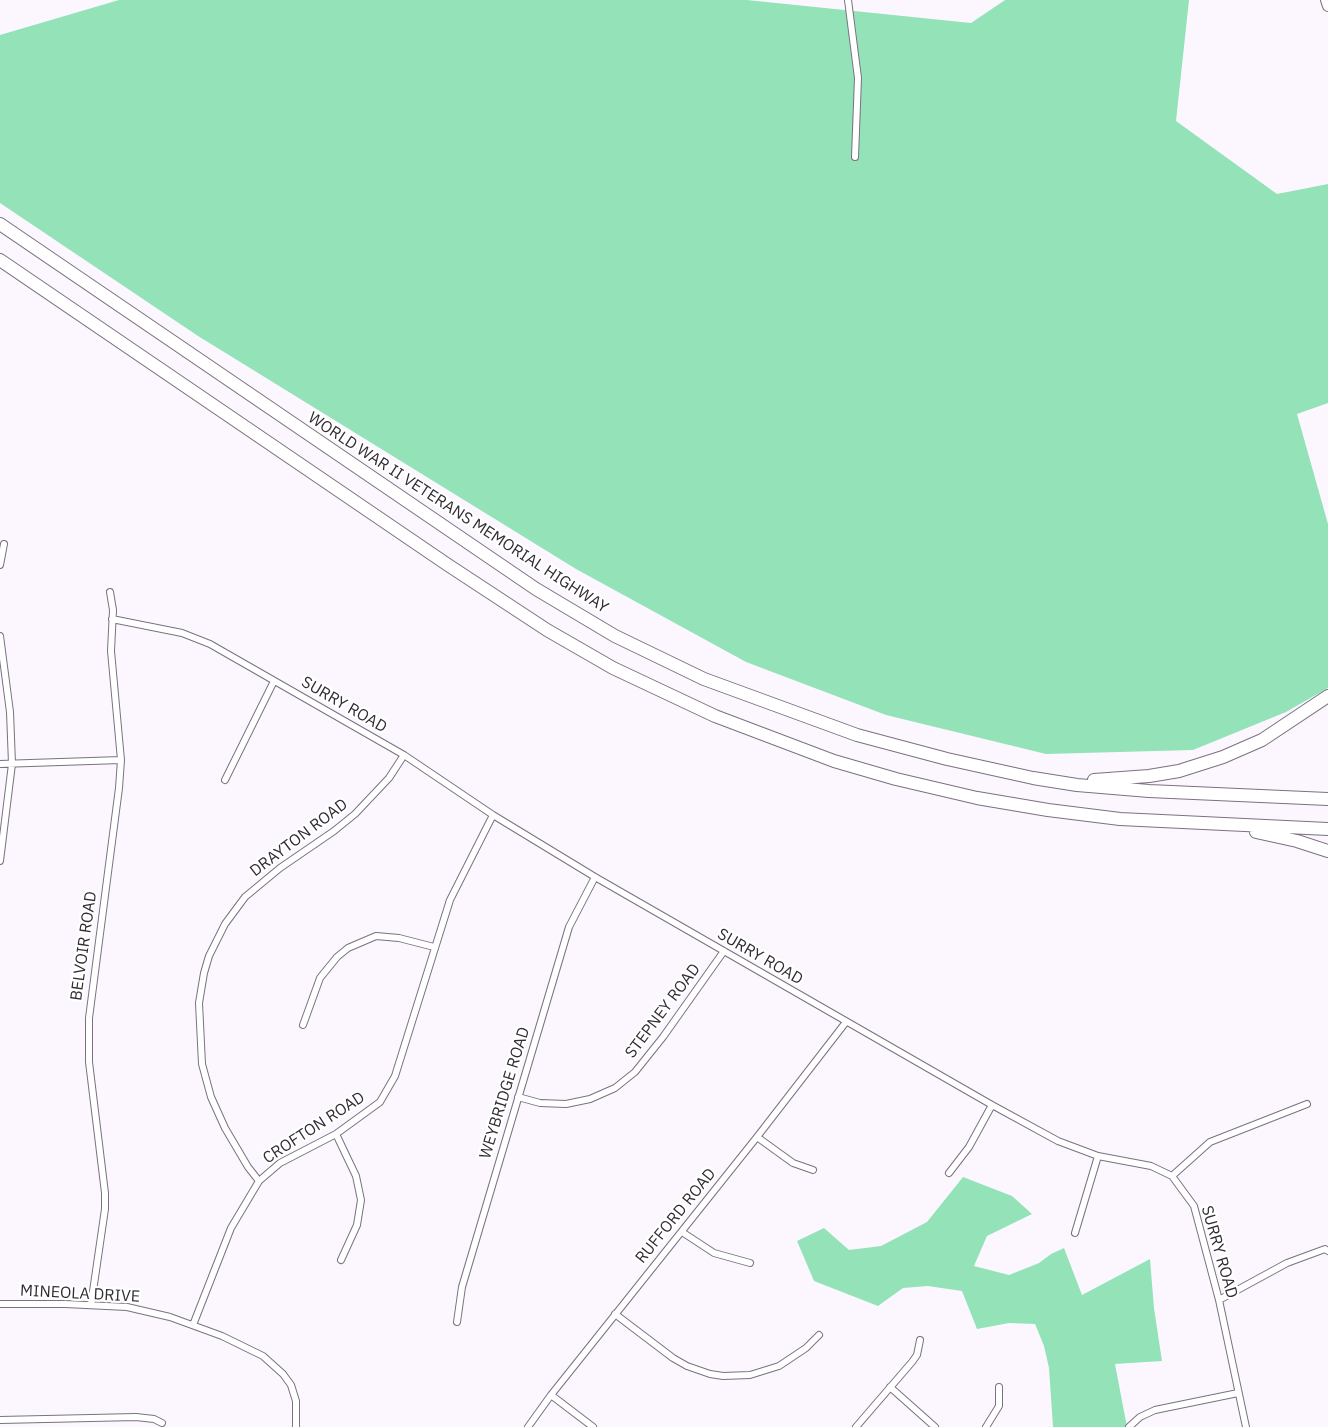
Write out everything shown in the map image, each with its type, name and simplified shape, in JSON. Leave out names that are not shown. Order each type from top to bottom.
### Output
[{"type":"highway","name":"WORLD WAR II VETERANS MEMORIAL HIGHWAY","points":[[0,224],[536,589],[615,636],[704,679],[857,735],[947,759],[1033,778],[1077,785],[1182,793],[1328,799]]},
{"type":"highway","points":[[0,260],[484,590],[574,647],[683,702],[752,732],[896,779],[987,800],[1089,816],[1328,829]]},
{"type":"highway","points":[[1077,785],[1091,780],[1159,775],[1223,758],[1262,740],[1328,696]]},
{"type":"highway","points":[[1223,824],[1297,841],[1328,851]]},
{"type":"main road","points":[[1326,0],[1328,6]]},
{"type":"street","points":[[849,0],[858,78],[855,157]]},
{"type":"street","points":[[0,565],[4,544]]},
{"type":"street","name":"BELVOIR ROAD","points":[[91,1305],[105,1209],[105,1193],[89,1062],[88,1017],[121,760],[111,651],[110,591]]},
{"type":"street","name":"SURRY ROAD","points":[[112,620],[182,633],[210,644],[404,755],[493,815],[595,877],[992,1105],[1058,1141],[1098,1156],[1151,1166],[1172,1176],[1194,1206],[1219,1300],[1246,1427]]},
{"type":"street","points":[[0,636],[10,712],[12,764],[0,861]]},
{"type":"street","points":[[225,780],[274,681]]},
{"type":"street","name":"DRAYTON ROAD","points":[[259,1180],[248,1167],[225,1128],[206,1081],[200,1046],[199,1003],[209,956],[225,924],[245,897],[280,868],[334,831],[355,813],[389,778],[404,755]]},
{"type":"street","points":[[0,764],[121,760]]},
{"type":"street","name":"CROFTON ROAD","points":[[194,1325],[231,1228],[259,1180],[280,1163],[336,1134],[380,1102],[395,1076],[450,900],[493,815]]},
{"type":"street","name":"WEYBRIDGE ROAD","points":[[457,1322],[462,1287],[569,927],[595,877]]},
{"type":"street","points":[[303,1025],[320,978],[337,957],[348,948],[369,938],[388,936],[434,947]]},
{"type":"street","name":"STEPNEY ROAD","points":[[518,1097],[540,1103],[566,1104],[590,1099],[615,1088],[634,1072],[663,1037],[724,951]]},
{"type":"street","name":"RUFFORD ROAD","points":[[528,1427],[846,1022]]},
{"type":"street","points":[[1172,1176],[1210,1142],[1307,1104]]},
{"type":"street","points":[[949,1173],[969,1147],[992,1105]]},
{"type":"street","points":[[336,1134],[356,1176],[361,1200],[357,1225],[341,1260]]},
{"type":"street","points":[[757,1137],[793,1163],[813,1170]]},
{"type":"street","points":[[1075,1233],[1098,1156]]},
{"type":"street","points":[[681,1232],[714,1253],[750,1263]]},
{"type":"street","points":[[1219,1300],[1287,1263],[1325,1249],[1328,1251]]},
{"type":"street","name":"MINEOLA DRIVE","points":[[0,1304],[91,1305],[144,1310],[194,1325],[243,1345],[274,1364],[283,1374],[293,1391],[297,1413],[296,1427]]},
{"type":"street","points":[[615,1314],[687,1366],[723,1376],[750,1375],[779,1366],[806,1348],[819,1335]]},
{"type":"street","points":[[856,1427],[912,1362],[920,1340]]},
{"type":"street","points":[[986,1427],[999,1406],[999,1386]]},
{"type":"street","points":[[890,1388],[935,1427]]},
{"type":"street","points":[[1129,1427],[1140,1417],[1155,1410],[1238,1393]]},
{"type":"street","points":[[551,1395],[593,1427]]},
{"type":"street","points":[[0,1420],[136,1417],[154,1419],[162,1423]]},
{"type":"green space","points":[[119,0],[747,0],[971,23],[1005,0],[1189,0],[1176,121],[1277,194],[1328,184],[1328,403],[1297,414],[1328,524],[1328,688],[1286,712],[1193,750],[1046,754],[886,715],[746,662],[576,569],[198,336],[0,203],[0,35]]},
{"type":"green space","points":[[963,1177],[1012,1196],[1032,1214],[987,1236],[974,1266],[1009,1275],[1039,1263],[1064,1248],[1082,1295],[1150,1259],[1162,1361],[1115,1364],[1127,1427],[1053,1427],[1049,1368],[1044,1346],[1035,1324],[1009,1323],[977,1329],[962,1291],[928,1286],[903,1288],[878,1306],[814,1281],[797,1241],[824,1228],[849,1250],[881,1246],[927,1222]]}]
